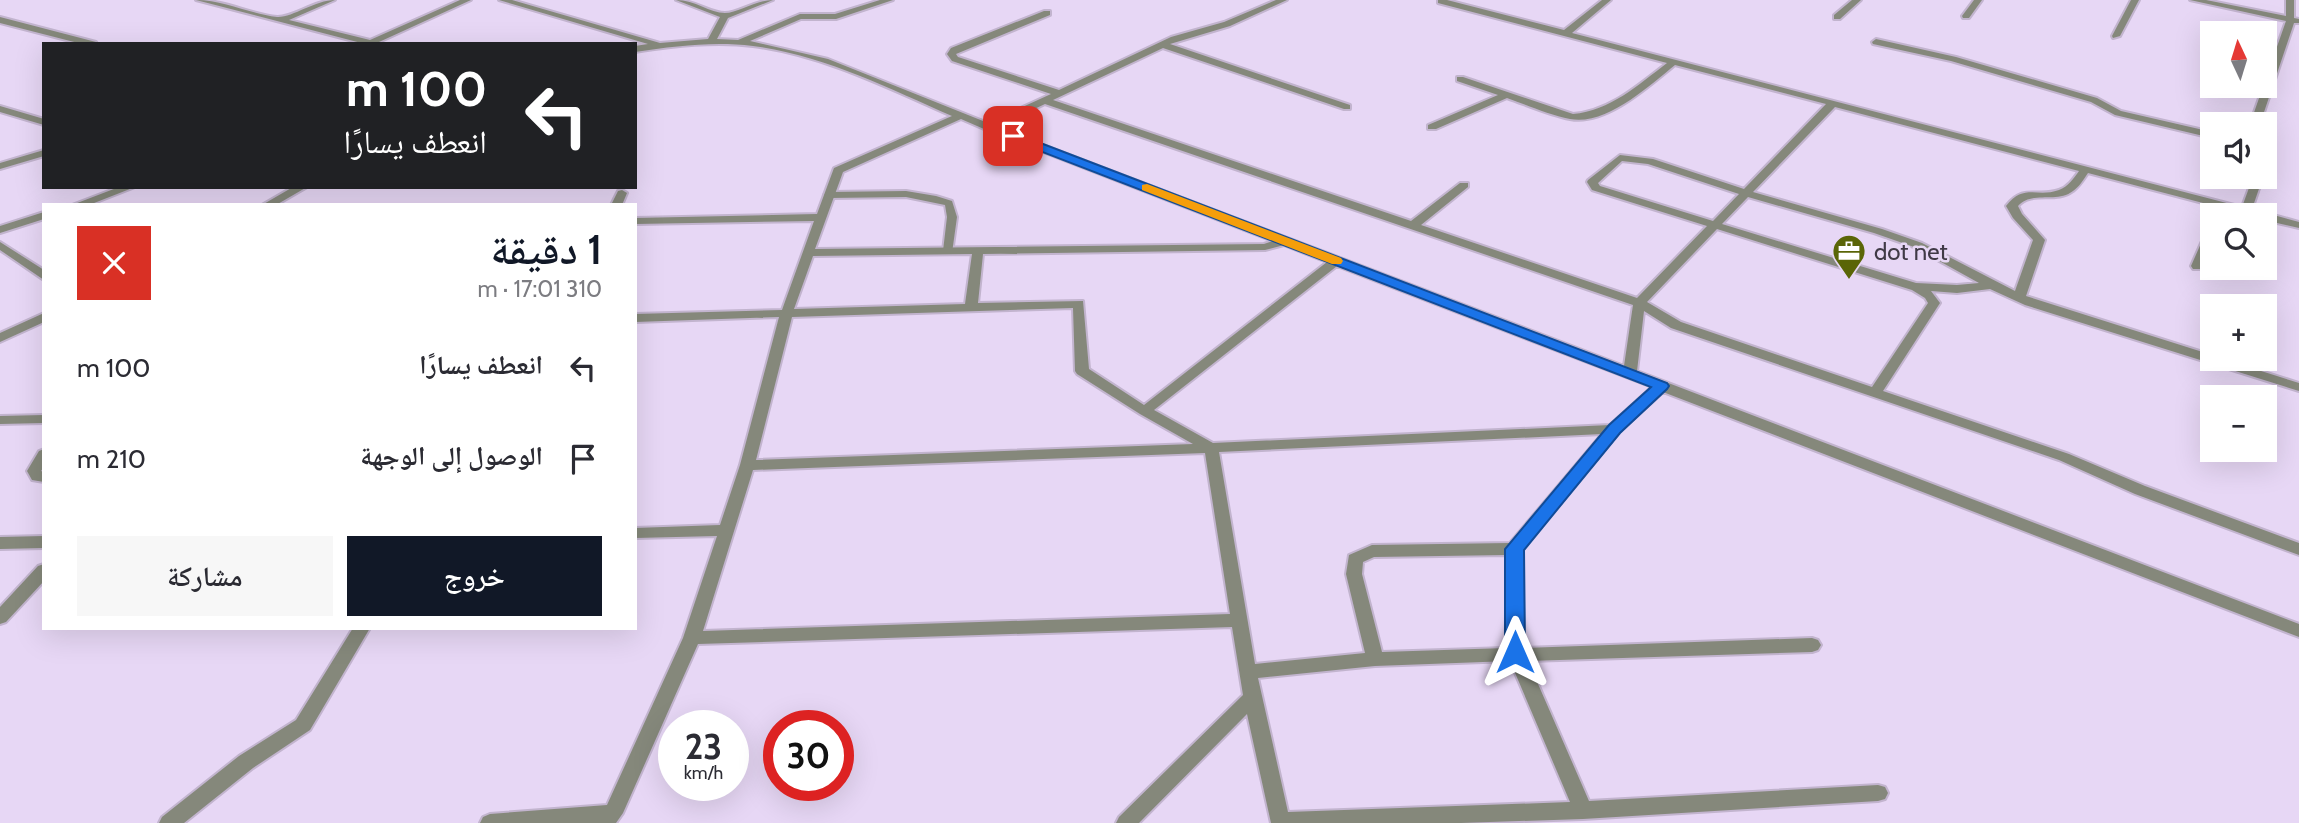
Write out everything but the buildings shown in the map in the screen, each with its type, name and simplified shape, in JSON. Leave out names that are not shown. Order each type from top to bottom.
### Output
[{"type":"street","points":[[200,0],[371,42]]},
{"type":"street","points":[[281,20],[331,0]]},
{"type":"street","points":[[377,42],[467,0]]},
{"type":"street","points":[[503,0],[661,45]]},
{"type":"street","points":[[680,0],[725,16],[769,0]]},
{"type":"street","points":[[735,44],[800,17],[836,16],[890,0]]},
{"type":"street","points":[[989,127],[1163,45],[1227,24],[1283,0]]},
{"type":"street","points":[[1566,33],[1607,0]]},
{"type":"street","points":[[1837,17],[1857,0]]},
{"type":"street","points":[[1966,16],[1978,0]]},
{"type":"street","points":[[2116,36],[2135,0]]},
{"type":"street","points":[[2194,0],[2294,21]]},
{"type":"street","points":[[2259,112],[2294,21],[2290,0]]},
{"type":"street","points":[[1441,1],[2086,169],[2200,203]]},
{"type":"street","points":[[1047,13],[954,50],[951,54],[955,59],[1058,93]]},
{"type":"street","points":[[710,43],[725,16]]},
{"type":"street","points":[[0,20],[85,42]]},
{"type":"street","points":[[1876,42],[1953,60],[2094,100],[2118,113],[2200,132]]},
{"type":"street","points":[[637,50],[661,45],[710,43],[767,45],[834,63],[960,116],[2299,631]]},
{"type":"street","points":[[1163,45],[1347,107]]},
{"type":"street","points":[[1460,79],[1572,117],[1585,117],[1637,90],[1674,62]]},
{"type":"street","points":[[1432,127],[1506,95]]},
{"type":"street","points":[[1044,100],[1639,303],[1676,325],[2064,457],[2140,490],[2299,548]]},
{"type":"street","points":[[1630,373],[1639,303],[1833,103]]},
{"type":"street","points":[[1,110],[42,121]]},
{"type":"street","points":[[490,823],[607,818],[692,638],[747,465],[786,315],[838,170],[960,116]]},
{"type":"street","points":[[0,166],[42,154]]},
{"type":"street","points":[[1876,391],[1934,303],[1930,296],[1915,287],[1596,188],[1592,181],[1620,158],[1632,158],[1918,245],[2019,297],[2299,387]]},
{"type":"street","points":[[2019,297],[2039,240],[2031,228],[2016,217],[2012,206],[2017,198],[2024,195],[2067,191],[2086,169]]},
{"type":"street","points":[[1412,226],[1464,185]]},
{"type":"street","points":[[82,203],[124,189]]},
{"type":"street","points":[[271,203],[298,189]]},
{"type":"street","points":[[616,203],[622,192]]},
{"type":"street","points":[[0,230],[42,216]]},
{"type":"street","points":[[637,220],[821,217]]},
{"type":"street","points":[[2277,220],[2299,225]]},
{"type":"street","points":[[808,253],[1265,247],[1285,241]]},
{"type":"street","points":[[0,245],[42,275]]},
{"type":"street","points":[[971,308],[978,250]]},
{"type":"street","points":[[2197,266],[2200,259]]},
{"type":"street","points":[[1145,411],[1336,261]]},
{"type":"street","points":[[1915,287],[1956,289],[1992,285]]},
{"type":"street","points":[[637,318],[1079,304],[1082,371],[1211,448]]},
{"type":"street","points":[[0,338],[42,318]]},
{"type":"street","points":[[1583,810],[1515,652],[1514,549],[1614,429],[1661,386]]},
{"type":"street","points":[[0,420],[42,419]]},
{"type":"street","points":[[747,465],[1211,448],[1614,429]]},
{"type":"street","points":[[1211,448],[1252,697],[1281,822],[1583,810],[1878,793]]},
{"type":"street","points":[[42,457],[34,471],[37,477],[42,477]]},
{"type":"street","points":[[637,533],[726,530]]},
{"type":"street","points":[[0,543],[42,542]]},
{"type":"street","points":[[1375,659],[1354,574],[1355,559],[1372,551],[1514,549]]},
{"type":"street","points":[[0,618],[42,572]]},
{"type":"street","points":[[692,638],[1240,620]]},
{"type":"street","points":[[169,823],[246,762],[303,725],[361,630]]},
{"type":"street","points":[[1248,672],[1375,659],[1515,652],[1812,645]]},
{"type":"street","points":[[1126,823],[1252,697]]},
{"type":"lane","points":[[829,195],[918,196],[937,198],[949,203],[952,217],[948,251]]},
{"type":"slow traffic","points":[[1147,188],[1336,261]]},
{"type":"place","name":"dot net","points":[[1849,281]]},
{"type":"route","points":[[1013,136],[1661,386],[1614,429],[1514,549],[1515,652]]}]
